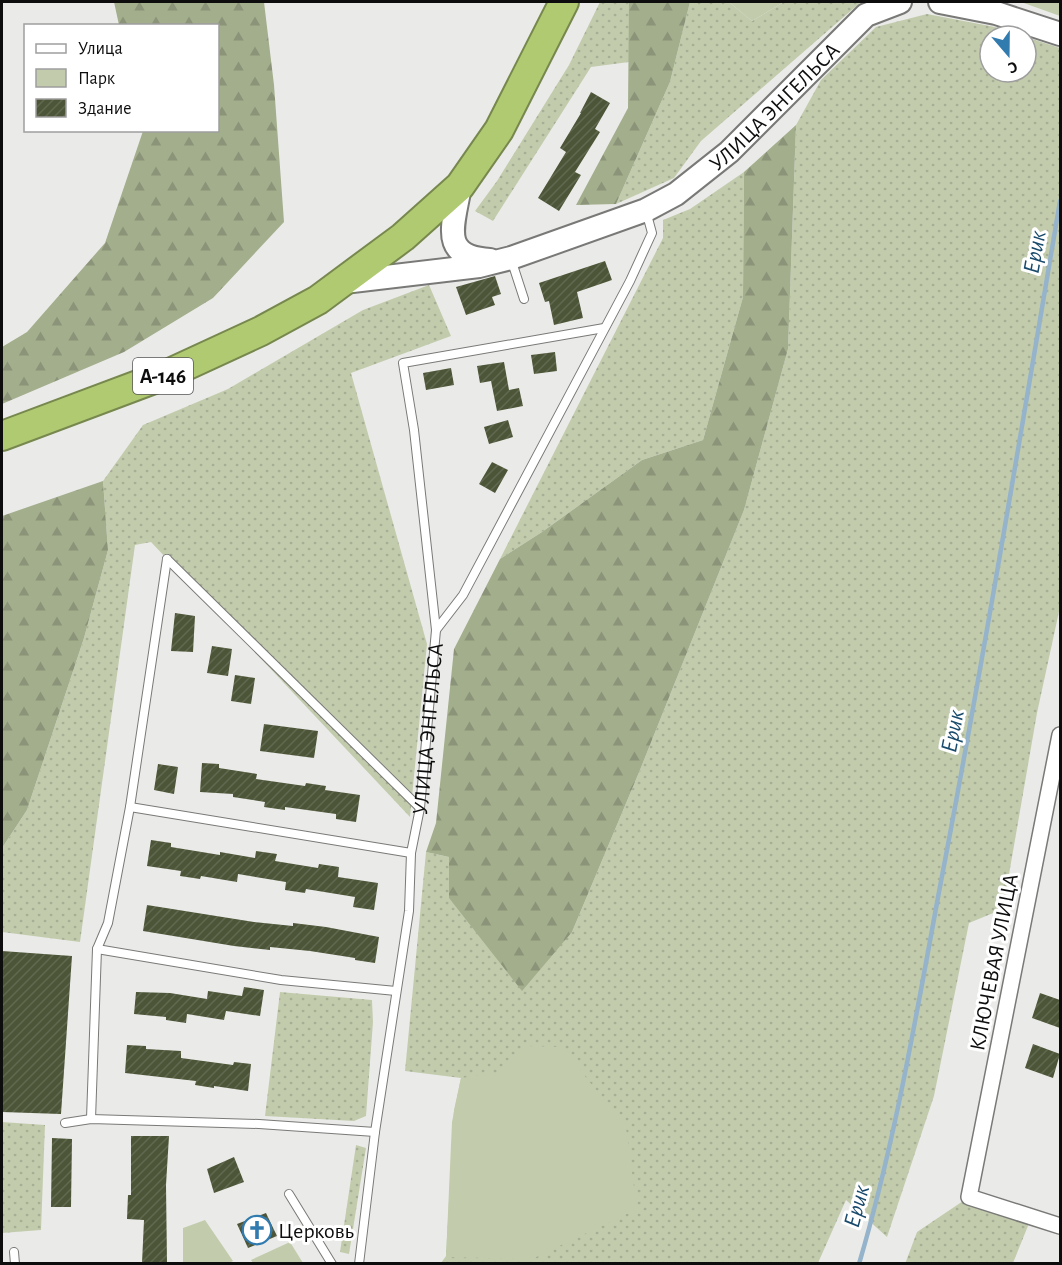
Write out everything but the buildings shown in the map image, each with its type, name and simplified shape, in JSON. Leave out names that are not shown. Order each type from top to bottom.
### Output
[{"type":"highway","name":"А-146","points":[[2,436],[170,373],[261,331],[318,300],[403,237],[460,186],[500,130],[564,2]]},
{"type":"street","name":"УЛИЦА ЭНГЕЛЬСА","points":[[344,282],[479,266],[506,259],[646,210],[676,194],[729,152],[866,15],[900,2]]},
{"type":"street","points":[[940,2],[996,13],[1060,34]]},
{"type":"street","name":"УЛИЦА ЭНГЕЛЬСА","points":[[460,186],[453,234],[454,244],[462,254],[479,259],[506,259]]},
{"type":"street","name":"КЛЮЧЕВАЯ УЛИЦА","points":[[1060,735],[969,1197],[1060,1226]]},
{"type":"lane","name":"УЛИЦА ЭНГЕЛЬСА","points":[[359,1263],[375,1132],[409,910],[411,853],[420,808],[436,630],[463,595],[630,281],[651,233],[646,210]]},
{"type":"lane","points":[[506,259],[524,299]]},
{"type":"lane","points":[[436,630],[414,430],[403,363],[604,328]]},
{"type":"lane","points":[[91,1119],[97,949],[108,923],[130,807],[167,559],[420,808]]},
{"type":"lane","points":[[130,807],[411,853]]},
{"type":"lane","points":[[97,949],[281,980],[396,991]]},
{"type":"lane","points":[[65,1123],[91,1119],[259,1124],[375,1132]]},
{"type":"lane","points":[[289,1194],[332,1263]]},
{"type":"lane","points":[[14,1252],[15,1263]]},
{"type":"green space","points":[[114,2],[264,2],[274,85],[284,222],[213,298],[124,352],[2,404],[2,347],[27,332],[105,243],[143,132],[219,132],[219,24],[119,24]]},
{"type":"green space","points":[[600,2],[629,2],[629,62],[591,67],[493,221],[475,211],[497,181],[569,65]]},
{"type":"green space","points":[[629,2],[690,2],[670,82],[616,204],[576,205],[628,108]]},
{"type":"green space","points":[[690,2],[729,2],[752,21],[784,2],[861,2],[701,141],[674,178],[616,204],[670,82]]},
{"type":"green space","points":[[729,2],[784,2],[752,21]]},
{"type":"green space","points":[[1021,2],[1060,2],[1060,16]]},
{"type":"green space","points":[[927,14],[979,24],[978,84],[1038,84],[1038,41],[1060,48],[1060,607],[1037,713],[1003,909],[969,923],[934,1096],[887,1237],[846,1200],[818,1263],[441,1263],[446,1256],[454,1110],[461,1078],[405,1071],[426,852],[449,857],[449,898],[572,932],[640,770],[744,510],[788,349],[796,125],[821,80],[876,27]]},
{"type":"green space","points":[[796,125],[788,349],[744,510],[640,770],[572,932],[522,991],[449,898],[449,857],[426,852],[436,823],[454,649],[500,559],[542,532],[642,460],[703,440],[743,297],[744,172]]},
{"type":"green space","points":[[744,172],[743,297],[703,440],[642,460],[542,532],[500,559],[663,238],[663,220],[690,209]]},
{"type":"green space","points":[[429,285],[451,336],[351,373],[427,644],[410,817],[151,542],[135,545],[80,942],[2,932],[2,848],[27,810],[84,638],[108,550],[103,481],[143,425],[228,389],[363,310]]},
{"type":"green space","points":[[103,481],[108,550],[84,638],[27,810],[2,848],[2,516]]},
{"type":"green space","points":[[280,992],[372,1000],[373,1022],[366,1116],[354,1121],[265,1116]]},
{"type":"green space","points":[[526,1046],[562,1047],[626,1128],[637,1209],[532,1259],[446,1257],[452,1122],[461,1078],[498,1073]]},
{"type":"green space","points":[[2,1122],[45,1125],[41,1230],[2,1233]]},
{"type":"green space","points":[[356,1145],[366,1148],[349,1254],[340,1252]]},
{"type":"green space","points":[[969,1197],[1032,1216],[1013,1263],[905,1264],[917,1232]]},
{"type":"green space","points":[[205,1220],[233,1261],[227,1264],[183,1263],[183,1228]]},
{"type":"green space","points":[[290,1242],[303,1263],[253,1263],[251,1260]]},
{"type":"waterway","name":"Ерик","points":[[859,1264],[894,1125],[913,1032],[986,633],[1060,201]]},
{"type":"place","name":"Церковь","points":[[257,1230]]}]
